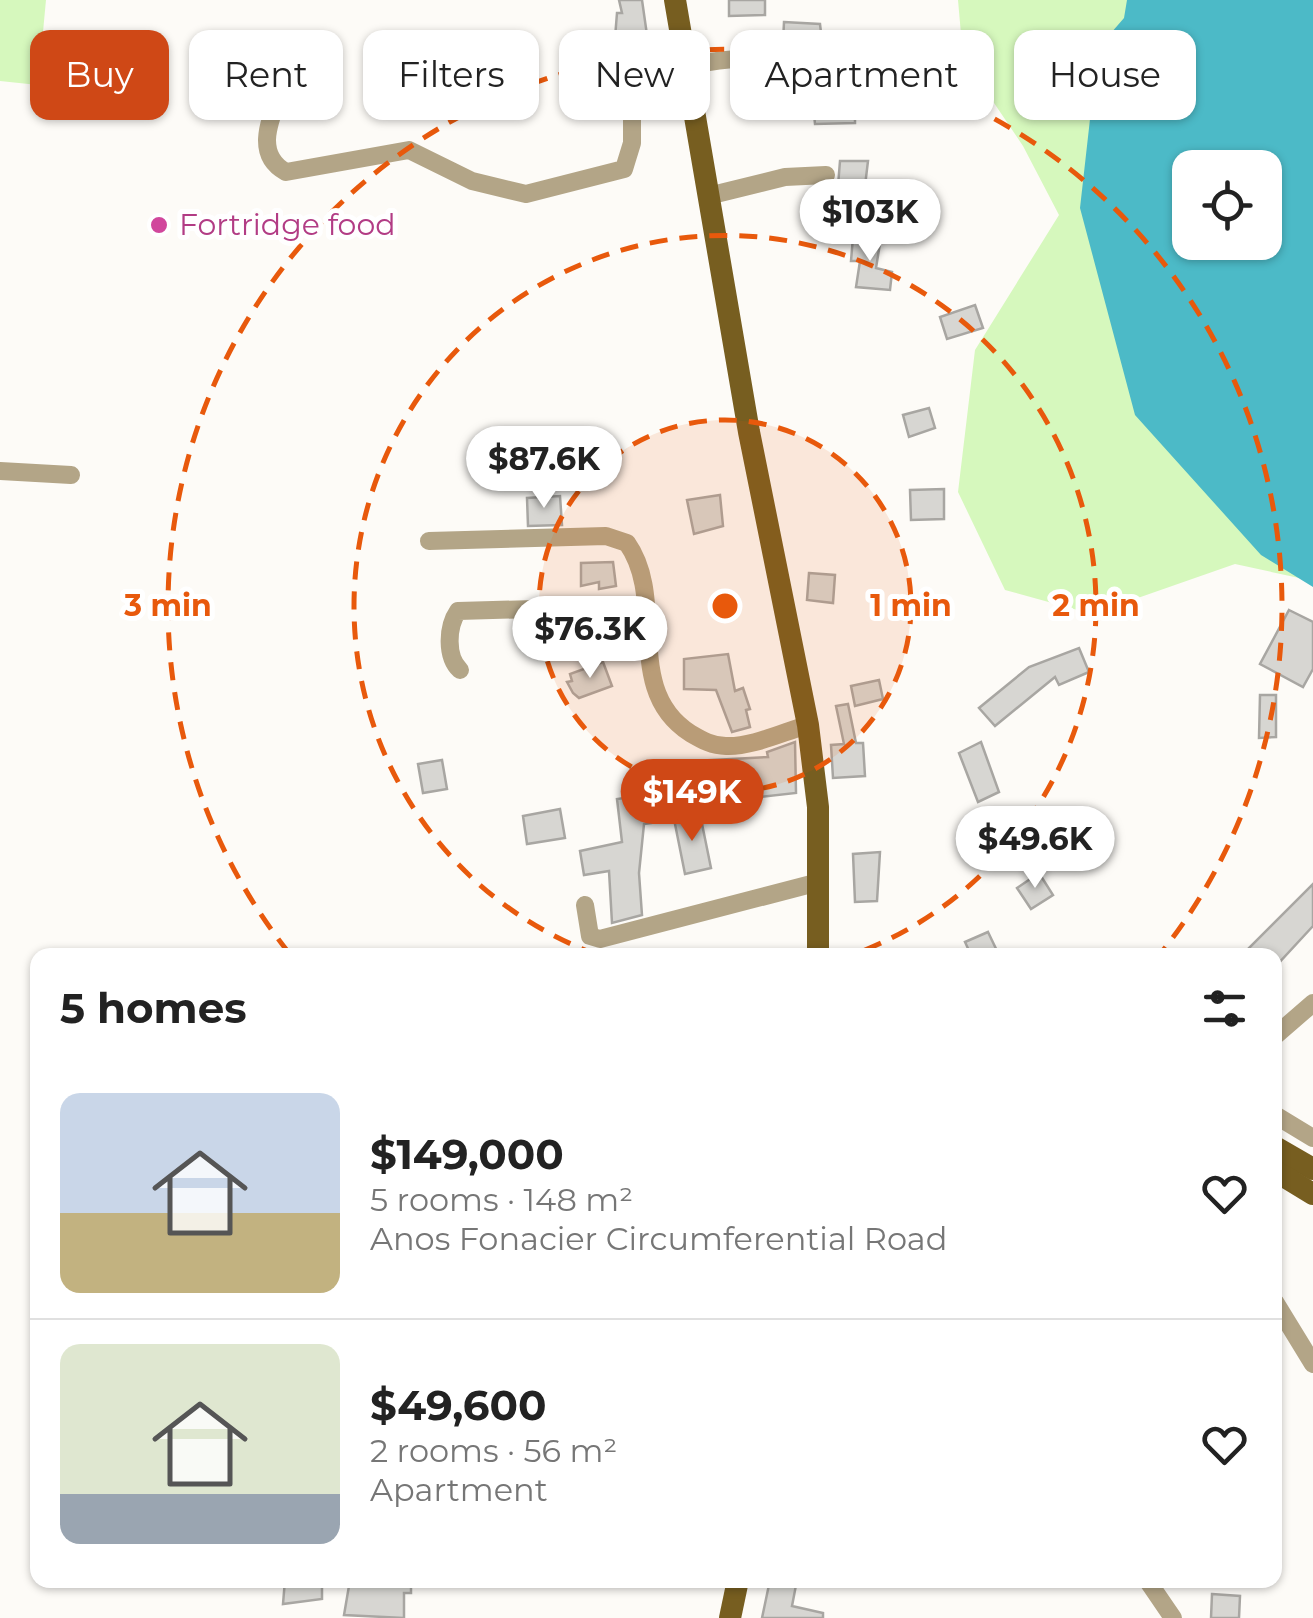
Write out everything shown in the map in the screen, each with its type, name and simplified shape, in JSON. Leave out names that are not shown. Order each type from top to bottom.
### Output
[{"type":"main road","points":[[675,0],[679,30]]},
{"type":"main road","points":[[694,120],[749,432],[808,725],[818,807],[818,948]]},
{"type":"main road","points":[[1282,1151],[1313,1169]]},
{"type":"main road","points":[[1282,1175],[1313,1194]]},
{"type":"main road","points":[[730,1618],[736,1588]]},
{"type":"street","points":[[269,120],[267,148],[276,166],[286,172],[409,150],[472,181],[526,194],[624,169],[632,143],[632,120]]},
{"type":"street","points":[[708,196],[785,177],[826,175]]},
{"type":"street","points":[[0,470],[72,476]]},
{"type":"street","points":[[429,541],[616,538],[634,554],[646,606],[653,688],[686,730],[724,746],[808,725]]},
{"type":"street","points":[[460,670],[450,654],[450,626],[458,612],[646,606]]},
{"type":"street","points":[[585,905],[586,927],[590,936],[600,939],[819,882]]},
{"type":"street","points":[[1282,1030],[1313,1003]]},
{"type":"street","points":[[1282,1119],[1313,1138]]},
{"type":"street","points":[[1282,1313],[1313,1364]]},
{"type":"street","points":[[1152,1588],[1173,1618]]},
{"type":"green space","points":[[0,0],[46,0],[43,30],[30,30],[30,84],[0,81]]},
{"type":"green space","points":[[958,0],[1166,0],[1157,30],[1014,30],[1014,120],[1132,120],[1172,222],[1172,260],[1187,260],[1313,581],[1235,564],[1092,614],[1005,590],[958,492],[975,350],[1059,215],[1023,146],[994,103],[994,30],[961,30]]},
{"type":"water","points":[[1127,0],[1313,0],[1313,587],[1261,555],[1135,415],[1080,208],[1090,120],[1196,120],[1196,30],[1114,30],[1124,18]]},
{"type":"building","points":[[619,0],[642,0],[646,30],[616,30],[617,13],[622,13]]},
{"type":"building","points":[[729,0],[765,0],[765,15],[729,16]]},
{"type":"building","points":[[784,22],[820,24],[821,30],[784,30]]},
{"type":"building","points":[[815,120],[855,120],[855,123],[815,124]]},
{"type":"building","points":[[840,161],[868,161],[865,186],[838,186]]},
{"type":"building","points":[[853,237],[881,237],[876,268],[892,272],[890,290],[856,287],[860,261],[851,261]]},
{"type":"building","points":[[975,305],[983,328],[947,339],[940,317]]},
{"type":"building","points":[[929,408],[935,428],[909,437],[903,415]]},
{"type":"building","points":[[944,489],[944,519],[911,520],[910,490]]},
{"type":"building","points":[[720,495],[723,526],[694,534],[687,500]]},
{"type":"building","points":[[560,496],[562,525],[528,526],[527,498]]},
{"type":"building","points":[[613,562],[616,586],[599,589],[599,582],[581,586],[581,563]]},
{"type":"building","points":[[809,573],[835,575],[833,603],[807,600]]},
{"type":"building","points":[[1289,610],[1313,622],[1313,669],[1303,687],[1260,664]]},
{"type":"building","points":[[1079,648],[1089,672],[1059,685],[1055,677],[995,726],[979,708],[1029,667]]},
{"type":"building","points":[[728,654],[735,691],[743,688],[750,709],[746,710],[750,727],[732,732],[716,690],[684,689],[684,659]]},
{"type":"building","points":[[603,662],[612,686],[579,698],[567,682],[572,681],[570,674]]},
{"type":"building","points":[[879,680],[883,699],[855,706],[851,686]]},
{"type":"building","points":[[1260,695],[1276,695],[1276,737],[1259,738]]},
{"type":"building","points":[[848,704],[856,743],[863,743],[865,776],[833,778],[831,745],[844,744],[836,706]]},
{"type":"building","points":[[795,742],[796,793],[734,800],[734,773],[696,774],[695,761],[768,757],[767,752]]},
{"type":"building","points":[[981,742],[999,792],[978,802],[959,753]]},
{"type":"building","points":[[442,760],[447,789],[423,793],[418,764]]},
{"type":"building","points":[[661,793],[665,821],[644,824],[639,873],[642,915],[612,923],[609,871],[584,875],[580,851],[622,842],[617,799]]},
{"type":"building","points":[[560,809],[565,838],[527,844],[523,816]]},
{"type":"building","points":[[700,814],[711,868],[685,874],[674,819]]},
{"type":"building","points":[[1085,825],[1088,853],[1058,857],[1055,829]]},
{"type":"building","points":[[880,852],[877,901],[855,902],[853,854]]},
{"type":"building","points":[[1039,873],[1053,895],[1031,909],[1017,888]]},
{"type":"building","points":[[1313,884],[1313,926],[1282,959],[1282,948],[1249,948]]},
{"type":"building","points":[[988,932],[996,948],[968,948],[965,942]]},
{"type":"building","points":[[284,1588],[322,1588],[322,1599],[283,1604]]},
{"type":"building","points":[[349,1588],[411,1588],[411,1593],[404,1593],[404,1618],[344,1615]]},
{"type":"building","points":[[768,1588],[795,1588],[792,1606],[823,1613],[823,1618],[762,1618]]},
{"type":"building","points":[[1212,1594],[1240,1596],[1239,1618],[1211,1618]]},
{"type":"place","name":"Fortridge food","points":[[159,225]]}]
